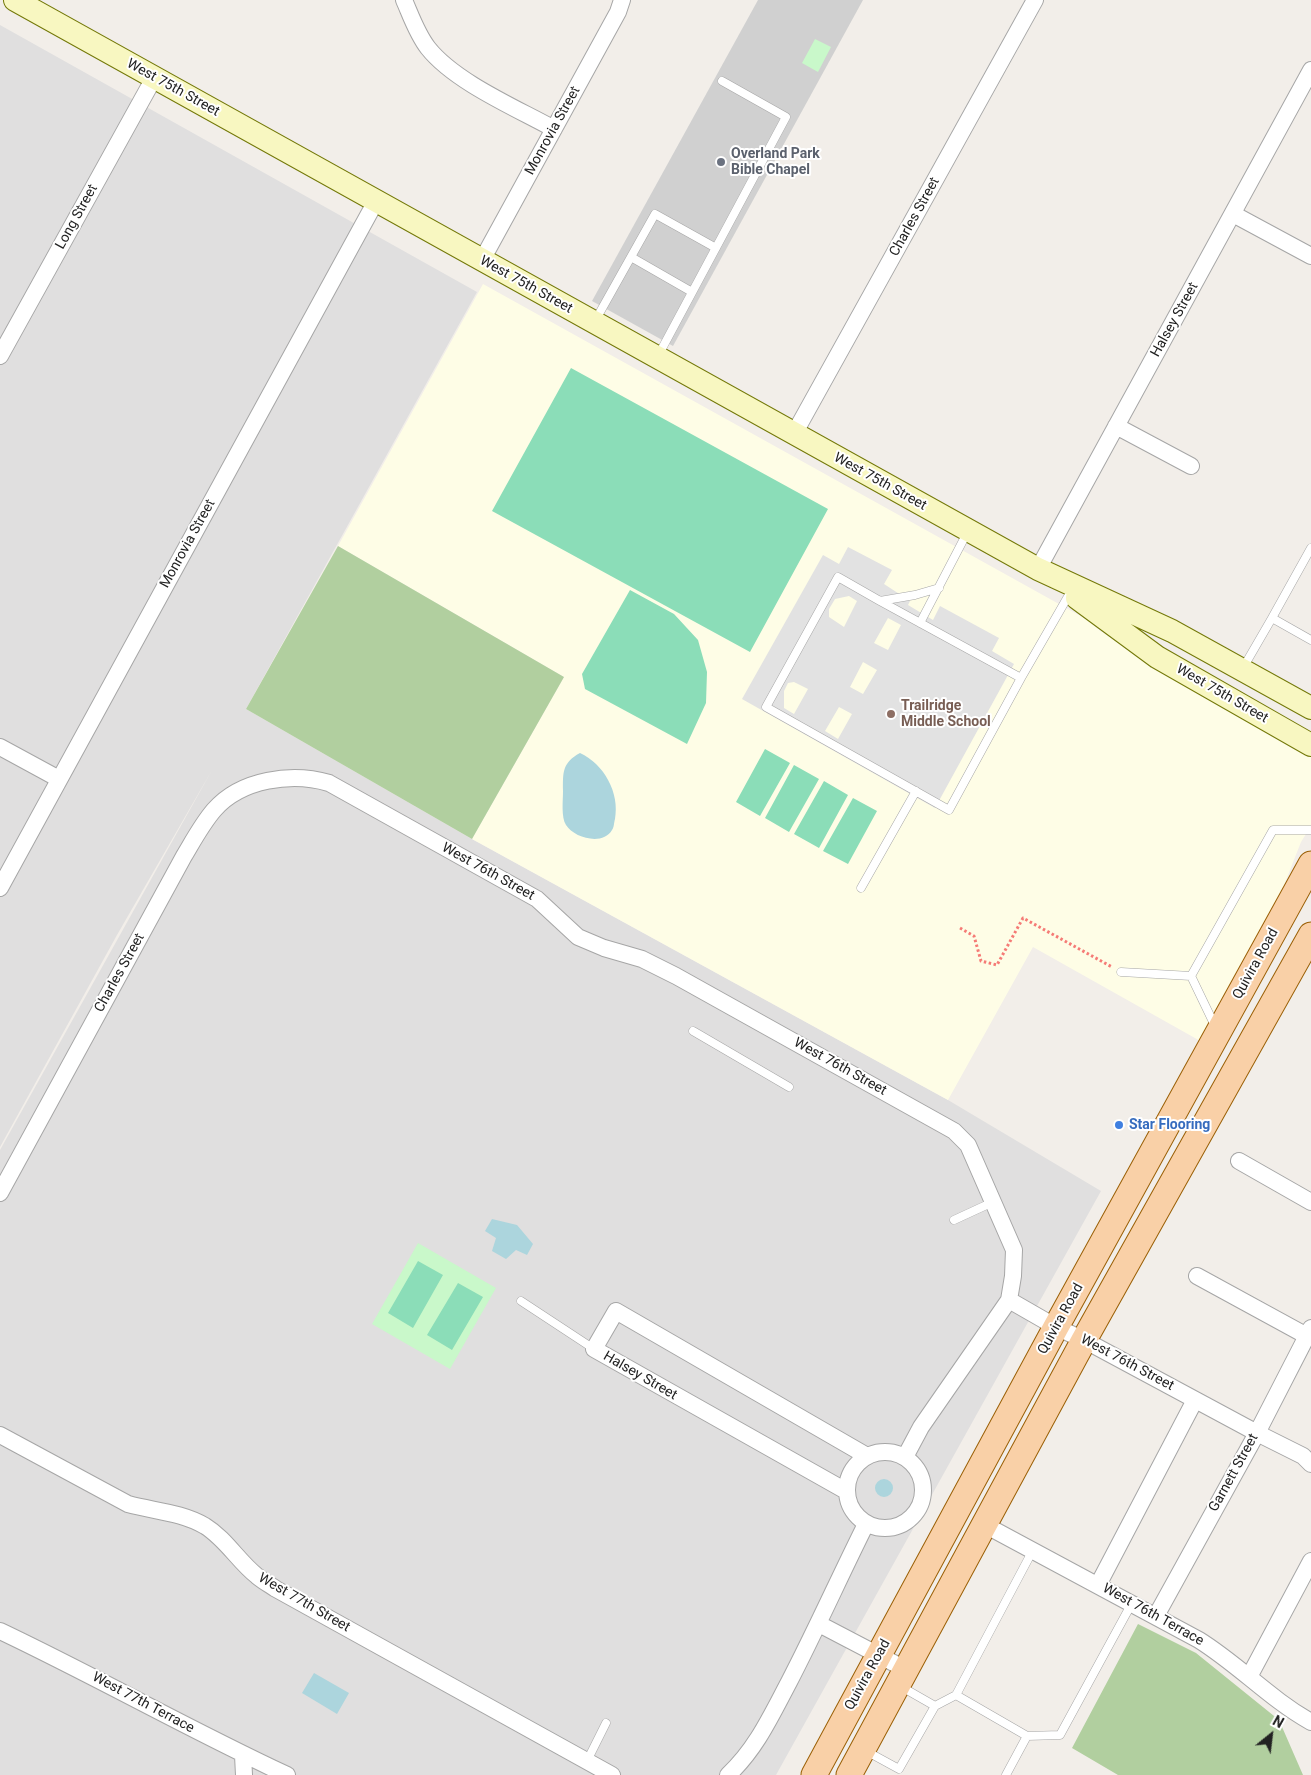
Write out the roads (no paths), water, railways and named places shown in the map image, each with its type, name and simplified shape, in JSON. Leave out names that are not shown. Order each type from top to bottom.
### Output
[{"type":"main road","name":"West 75th Street","points":[[15,0],[1038,570],[1172,631],[1311,708]]},
{"type":"main road","name":"West 75th Street","points":[[1038,570],[1157,657],[1311,745]]},
{"type":"main road","name":"Quivira Road","points":[[814,1775],[1056,1327],[1311,864]]},
{"type":"main road","points":[[849,1775],[1084,1340],[1311,935]]},
{"type":"street","points":[[404,0],[414,25],[427,47],[443,65],[465,80],[554,129]]},
{"type":"street","name":"Monrovia Street","points":[[482,260],[618,12],[622,0]]},
{"type":"street","name":"Charles Street","points":[[794,434],[1035,0]]},
{"type":"street","name":"Halsey Street","points":[[1038,570],[1311,70]]},
{"type":"street","name":"Long Street","points":[[0,356],[154,78]]},
{"type":"street","name":"Monrovia Street","points":[[0,888],[376,201]]},
{"type":"street","points":[[1233,214],[1311,256]]},
{"type":"street","points":[[1116,426],[1191,466]]},
{"type":"street","points":[[0,747],[59,779]]},
{"type":"street","name":"West 76th Street","points":[[268,781],[287,778],[314,779],[329,783],[537,899],[578,937],[604,948],[642,959],[676,976],[954,1130],[968,1145],[1014,1250],[1013,1276],[1009,1300],[1056,1327],[1308,1458]]},
{"type":"street","name":"Charles Street","points":[[0,1193],[198,833],[214,809],[232,796],[252,786],[268,781]]},
{"type":"street","points":[[1239,1162],[1311,1202]]},
{"type":"street","points":[[1197,1276],[1309,1332]]},
{"type":"street","points":[[905,1457],[921,1427],[1009,1300]]},
{"type":"street","name":"Halsey Street","points":[[846,1491],[594,1349],[616,1311],[867,1456]]},
{"type":"street","name":"Garnett Street","points":[[1156,1616],[1257,1432],[1309,1332]]},
{"type":"street","points":[[1098,1585],[1195,1400]]},
{"type":"street","name":"West 77th Street","points":[[0,1435],[128,1504],[148,1510],[176,1514],[204,1526],[223,1540],[257,1576],[276,1589],[612,1775]]},
{"type":"street","points":[[882,1451],[893,1452],[905,1457],[915,1465],[921,1476],[924,1489],[922,1502],[915,1514],[905,1523],[893,1528],[879,1528],[866,1524],[856,1515],[849,1504],[846,1491],[852,1468],[867,1456],[882,1451]]},
{"type":"street","points":[[728,1775],[752,1750],[819,1624],[866,1524]]},
{"type":"street","name":"West 76th Terrace","points":[[985,1525],[1199,1640],[1220,1653],[1279,1702],[1311,1722]]},
{"type":"street","points":[[1249,1677],[1305,1588],[1311,1560]]},
{"type":"street","points":[[819,1624],[879,1656],[902,1678]]},
{"type":"street","name":"West 77th Terrace","points":[[0,1631],[74,1666],[127,1696],[243,1755],[287,1775]]},
{"type":"street","points":[[243,1755],[244,1775]]},
{"type":"lane","points":[[657,357],[786,117],[722,81]]},
{"type":"lane","points":[[594,323],[655,214],[716,248]]},
{"type":"lane","points":[[631,257],[692,292]]},
{"type":"lane","points":[[920,623],[968,531]]},
{"type":"lane","points":[[1242,670],[1311,548]]},
{"type":"lane","points":[[1021,678],[838,578],[766,707],[949,810],[1070,593]]},
{"type":"lane","points":[[880,601],[915,595],[939,588]]},
{"type":"lane","points":[[1272,618],[1311,640]]},
{"type":"lane","points":[[861,888],[916,792]]},
{"type":"lane","points":[[1191,976],[1273,830],[1311,830]]},
{"type":"lane","points":[[1121,972],[1191,976]]},
{"type":"lane","points":[[1191,976],[1218,1032]]},
{"type":"lane","points":[[693,1031],[789,1087]]},
{"type":"lane","points":[[954,1220],[993,1202]]},
{"type":"lane","points":[[522,1301],[594,1349]]},
{"type":"lane","points":[[863,1749],[900,1769],[935,1706],[956,1695],[1033,1550]]},
{"type":"lane","points":[[956,1695],[1027,1736],[1060,1735],[1132,1603]]},
{"type":"lane","points":[[902,1678],[935,1706]]},
{"type":"lane","points":[[587,1761],[606,1723]]},
{"type":"lane","points":[[1006,1775],[1027,1736]]},
{"type":"water","points":[[580,753],[589,758],[603,772],[615,799],[616,809],[613,828],[608,835],[602,838],[582,837],[570,830],[564,822],[564,773],[570,760]]},
{"type":"water","points":[[492,1219],[517,1225],[533,1244],[527,1255],[516,1250],[506,1259],[492,1251],[496,1238],[485,1231]]},
{"type":"water","points":[[880,1479],[888,1479],[893,1484],[891,1495],[880,1497],[875,1492],[875,1484]]},
{"type":"water","points":[[314,1673],[349,1693],[337,1714],[302,1693]]},
{"type":"place","name":"Overland Park Bible Chapel","points":[[721,162]]},
{"type":"place","name":"Trailridge Middle School","points":[[891,714]]},
{"type":"place","name":"Star Flooring","points":[[1119,1125]]}]
